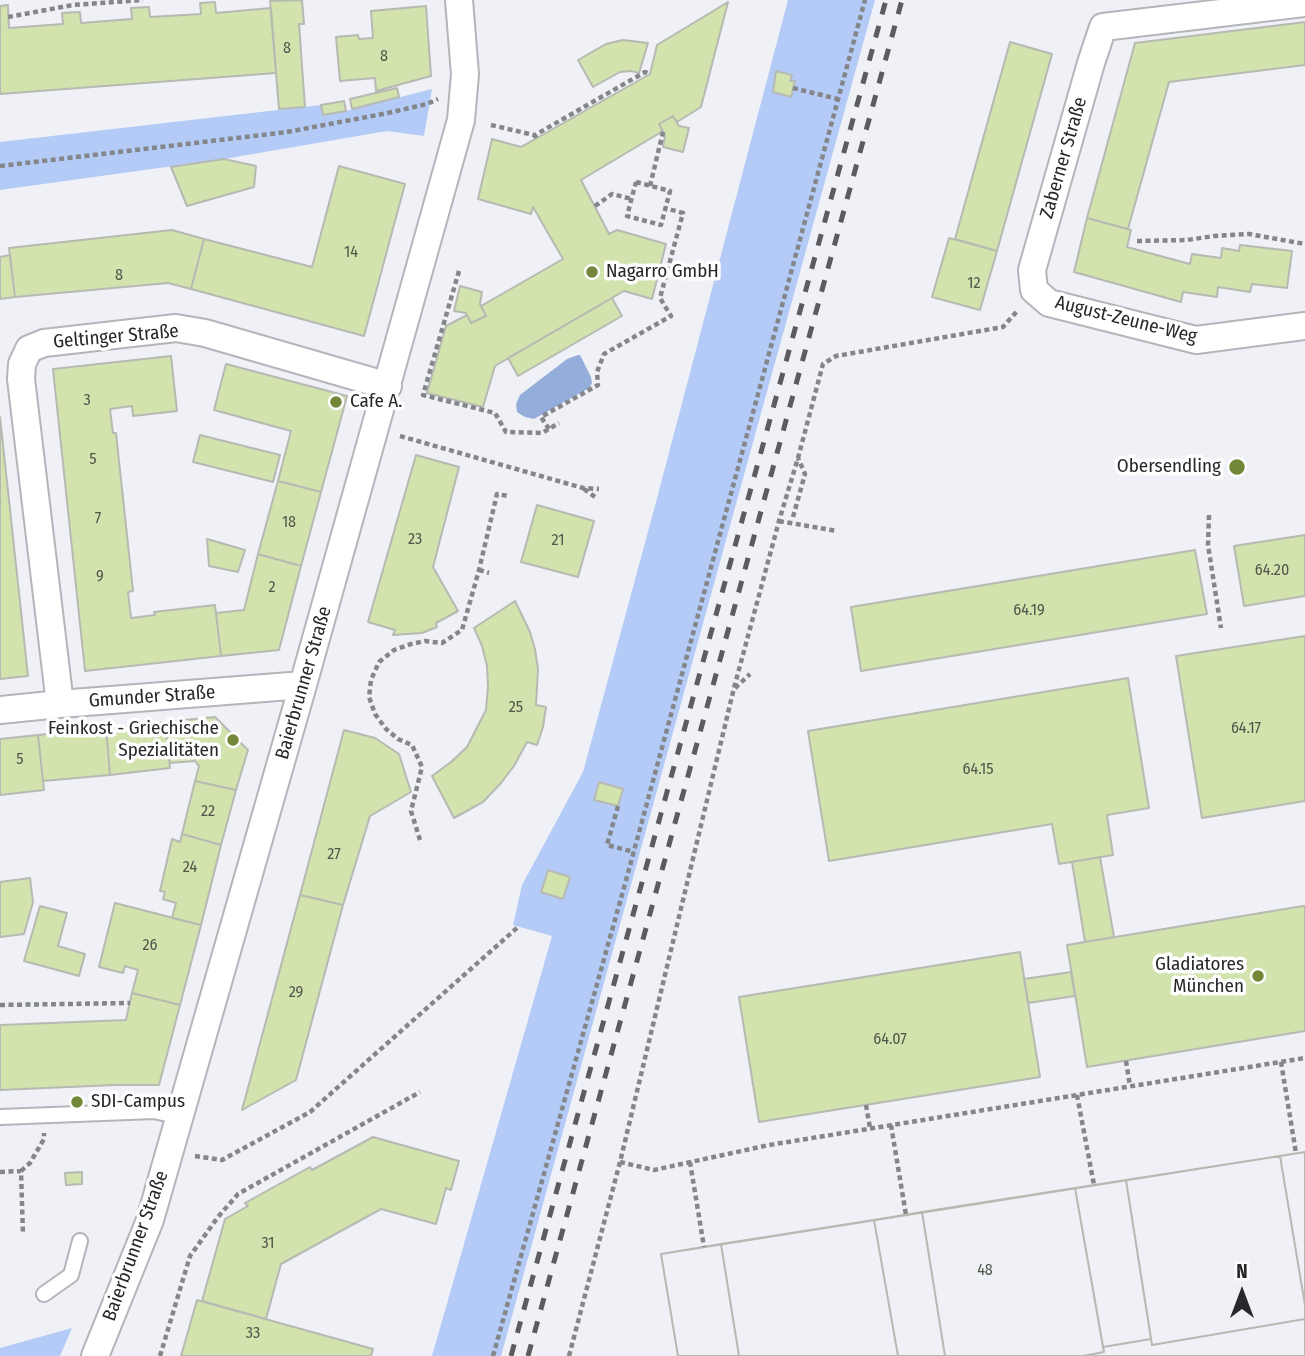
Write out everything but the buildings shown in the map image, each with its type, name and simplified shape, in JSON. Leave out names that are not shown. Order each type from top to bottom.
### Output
[{"type":"street","name":"Baierbrunner Straße","points":[[95,1356],[150,1220],[388,386],[461,120],[465,86],[459,0]]},
{"type":"street","name":"Zaberner Straße","points":[[1034,290],[1032,270],[1103,27],[1305,3]]},
{"type":"street","name":"August-Zeune-Weg","points":[[1034,290],[1049,303],[1196,340],[1305,326]]},
{"type":"street","name":"Geltinger Straße","points":[[60,704],[21,379],[22,364],[29,349],[44,343],[176,328],[205,333],[388,386]]},
{"type":"street","name":"Gmunder Straße","points":[[0,710],[303,685]]},
{"type":"lane","points":[[0,1116],[154,1111],[180,1118]]},
{"type":"lane","points":[[44,1294],[71,1275],[80,1241]]},
{"type":"path","points":[[8,17],[73,2],[144,0]]},
{"type":"path","points":[[493,1356],[634,852],[865,0]]},
{"type":"path","points":[[491,125],[535,136],[645,72],[650,74]]},
{"type":"path","points":[[0,166],[337,124],[427,104],[465,86]]},
{"type":"path","points":[[793,88],[838,99]]},
{"type":"path","points":[[650,187],[663,132]]},
{"type":"path","points":[[636,183],[670,191],[661,225],[627,216],[632,199],[636,183]]},
{"type":"path","points":[[596,206],[612,194],[632,199]]},
{"type":"path","points":[[549,429],[541,417],[598,385],[597,372],[604,354],[671,316],[660,298],[683,213],[665,208]]},
{"type":"path","points":[[1137,241],[1187,240],[1249,234],[1305,244]]},
{"type":"path","points":[[459,271],[423,395],[495,412],[506,432],[542,433],[559,423]]},
{"type":"path","points":[[569,1356],[620,1161],[734,688],[823,364],[836,356],[1003,327],[1034,290]]},
{"type":"path","points":[[375,429],[583,488],[599,489]]},
{"type":"path","points":[[793,517],[805,474],[799,458]]},
{"type":"path","points":[[583,488],[595,497]]},
{"type":"path","points":[[420,840],[411,811],[422,767],[412,746],[397,739],[375,714],[369,697],[371,680],[379,662],[394,650],[411,643],[442,643],[462,630],[497,494],[508,496]]},
{"type":"path","points":[[1209,515],[1208,545],[1221,628]]},
{"type":"path","points":[[779,521],[837,531]]},
{"type":"path","points":[[479,570],[489,573]]},
{"type":"path","points":[[734,688],[750,674]]},
{"type":"path","points":[[618,806],[607,845],[634,852]]},
{"type":"path","points":[[170,1151],[222,1160],[310,1112],[518,927]]},
{"type":"path","points":[[0,1005],[130,1003]]},
{"type":"path","points":[[620,1161],[654,1170],[769,1145],[1305,1058]]},
{"type":"path","points":[[1126,1060],[1130,1086]]},
{"type":"path","points":[[1281,1062],[1296,1153]]},
{"type":"path","points":[[160,1356],[190,1256],[238,1194],[420,1092]]},
{"type":"path","points":[[1077,1095],[1094,1185]]},
{"type":"path","points":[[866,1105],[870,1128]]},
{"type":"path","points":[[0,1172],[21,1171],[30,1163],[44,1139],[44,1115]]},
{"type":"path","points":[[891,1125],[906,1215]]},
{"type":"path","points":[[690,1162],[704,1247]]},
{"type":"path","points":[[21,1171],[23,1234]]},
{"type":"shaded area","points":[[788,0],[875,0],[501,1356],[432,1356],[552,936],[513,925],[522,885],[583,772]]},
{"type":"shaded area","points":[[432,89],[424,136],[387,131],[224,159],[0,190],[0,142],[321,105],[323,114],[346,111]]},
{"type":"shaded area","points":[[578,355],[591,377],[589,388],[534,419],[517,412],[516,404],[520,395],[567,359]]},
{"type":"shaded area","points":[[72,1328],[60,1356],[0,1356],[0,1348]]},
{"type":"railway","points":[[511,1356],[886,0]]},
{"type":"railway","points":[[528,1356],[902,0]]},
{"type":"place","name":"Nagarro GmbH","points":[[592,272]]},
{"type":"place","name":"Cafe A.","points":[[336,402]]},
{"type":"place","name":"Obersendling","points":[[1237,467]]},
{"type":"place","name":"Feinkost - Griechische Spezialitäten","points":[[233,740]]},
{"type":"place","name":"Gladiatores München","points":[[1258,976]]},
{"type":"place","name":"SDI-Campus","points":[[77,1102]]}]
